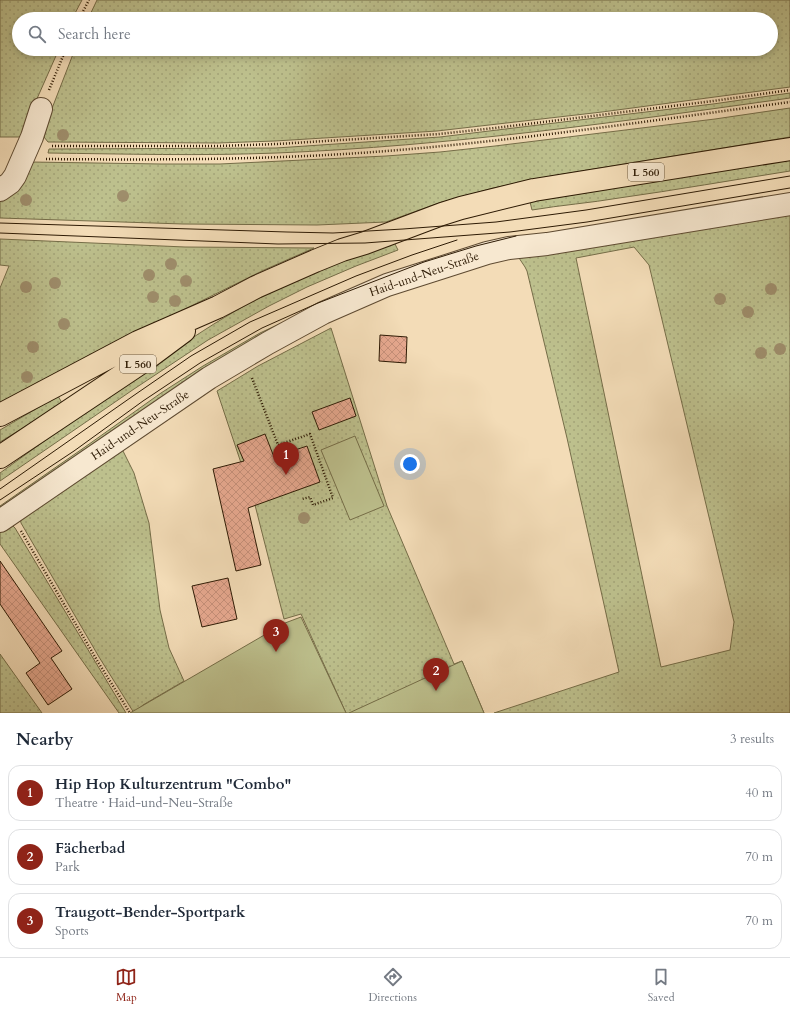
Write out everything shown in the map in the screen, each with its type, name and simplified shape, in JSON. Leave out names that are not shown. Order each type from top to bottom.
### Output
[{"type":"main road","name":"L 560","points":[[0,415],[138,342],[218,307],[256,287],[342,250],[461,208],[534,190],[790,149]]},
{"type":"main road","name":"L 560","points":[[0,457],[145,360],[218,307]]},
{"type":"street","points":[[0,190],[13,180],[32,137],[41,109]]},
{"type":"street","name":"Haid-und-Neu-Straße","points":[[5,517],[209,378],[243,357],[323,313],[387,285],[487,253],[509,248],[548,244],[790,204]]},
{"type":"path","points":[[83,12],[89,0]]},
{"type":"path","points":[[41,109],[63,56]]},
{"type":"path","points":[[26,152],[50,146],[255,145],[439,134],[713,101],[790,90]]},
{"type":"path","points":[[26,152],[228,158],[386,151],[607,127],[790,102]]},
{"type":"path","points":[[243,357],[278,445],[310,434],[333,498],[313,505],[310,497],[302,499]]},
{"type":"path","points":[[5,517],[130,713]]},
{"type":"green space","points":[[0,0],[82,0],[76,12],[12,12],[12,56],[56,56],[20,137],[0,137]]},
{"type":"green space","points":[[97,0],[790,0],[790,87],[602,112],[437,131],[218,143],[48,142],[44,137],[51,111],[72,56],[778,56],[778,12],[91,12]]},
{"type":"green space","points":[[790,93],[790,98],[662,116],[534,132],[406,145],[341,150],[248,154],[48,153],[49,149],[276,148],[440,137],[713,104]]},
{"type":"green space","points":[[790,108],[790,137],[551,176],[493,188],[439,203],[386,222],[317,225],[183,224],[0,218],[0,201],[12,195],[20,186],[31,162],[220,164],[386,156],[495,146],[715,119]]},
{"type":"green space","points":[[790,159],[790,171],[640,195],[532,210],[530,202]]},
{"type":"green space","points":[[790,214],[790,713],[494,713],[619,672],[567,438],[527,271],[517,255]],"holes":[[[634,247],[649,265],[734,622],[730,650],[661,667],[576,258]]]},
{"type":"green space","points":[[0,239],[185,247],[314,248],[264,270],[104,349],[0,405],[0,288],[9,266],[0,265]]},
{"type":"green space","points":[[394,242],[398,250],[307,287],[208,340],[0,481],[0,473],[80,415],[224,318],[246,305],[300,279],[337,263]]},
{"type":"green space","points":[[292,318],[0,514],[0,506],[161,393],[203,366],[260,333]]},
{"type":"green space","points":[[331,328],[387,506],[454,664],[462,661],[484,713],[346,713],[301,614],[284,619],[255,505],[217,391],[258,366]]},
{"type":"green space","points":[[58,396],[62,403],[0,442],[0,430]]},
{"type":"green space","points":[[355,436],[384,506],[350,520],[321,450]]},
{"type":"green space","points":[[121,447],[134,473],[149,523],[160,610],[169,648],[184,681],[143,705],[134,713],[99,657],[21,523],[20,517]]},
{"type":"green space","points":[[11,524],[15,528],[126,713],[119,713],[0,544],[0,531]]},
{"type":"green space","points":[[301,617],[346,713],[130,713],[285,623]]},
{"type":"green space","points":[[0,654],[42,713],[0,713]]},
{"type":"green space","points":[[462,661],[484,713],[349,713]]},
{"type":"building","points":[[380,335],[407,337],[406,363],[379,361]]},
{"type":"building","points":[[350,398],[356,416],[319,430],[312,412]]},
{"type":"building","points":[[265,434],[274,457],[307,446],[320,482],[248,508],[261,565],[236,571],[213,469],[244,461],[237,445]]},
{"type":"building","points":[[0,561],[62,651],[51,658],[72,689],[48,705],[26,673],[40,663],[0,604]]},
{"type":"building","points":[[228,578],[237,619],[202,627],[192,586]]},
{"type":"tram line","points":[[0,223],[333,233],[403,229],[496,222],[586,210],[790,176]]},
{"type":"tram line","points":[[0,233],[278,244],[365,243],[510,232],[587,222],[790,188]]},
{"type":"tram line","points":[[0,500],[74,451],[143,401],[200,363],[262,328],[318,303],[424,262],[476,246],[516,236]]},
{"type":"tram line","points":[[0,489],[191,356],[250,322],[356,276],[457,240]]},
{"type":"place","name":"Hip Hop Kulturzentrum \"Combo\"","points":[[286,475]]},
{"type":"place","name":"Traugott-Bender-Sportpark","points":[[276,652]]},
{"type":"place","name":"Fächerbad","points":[[436,691]]}]
